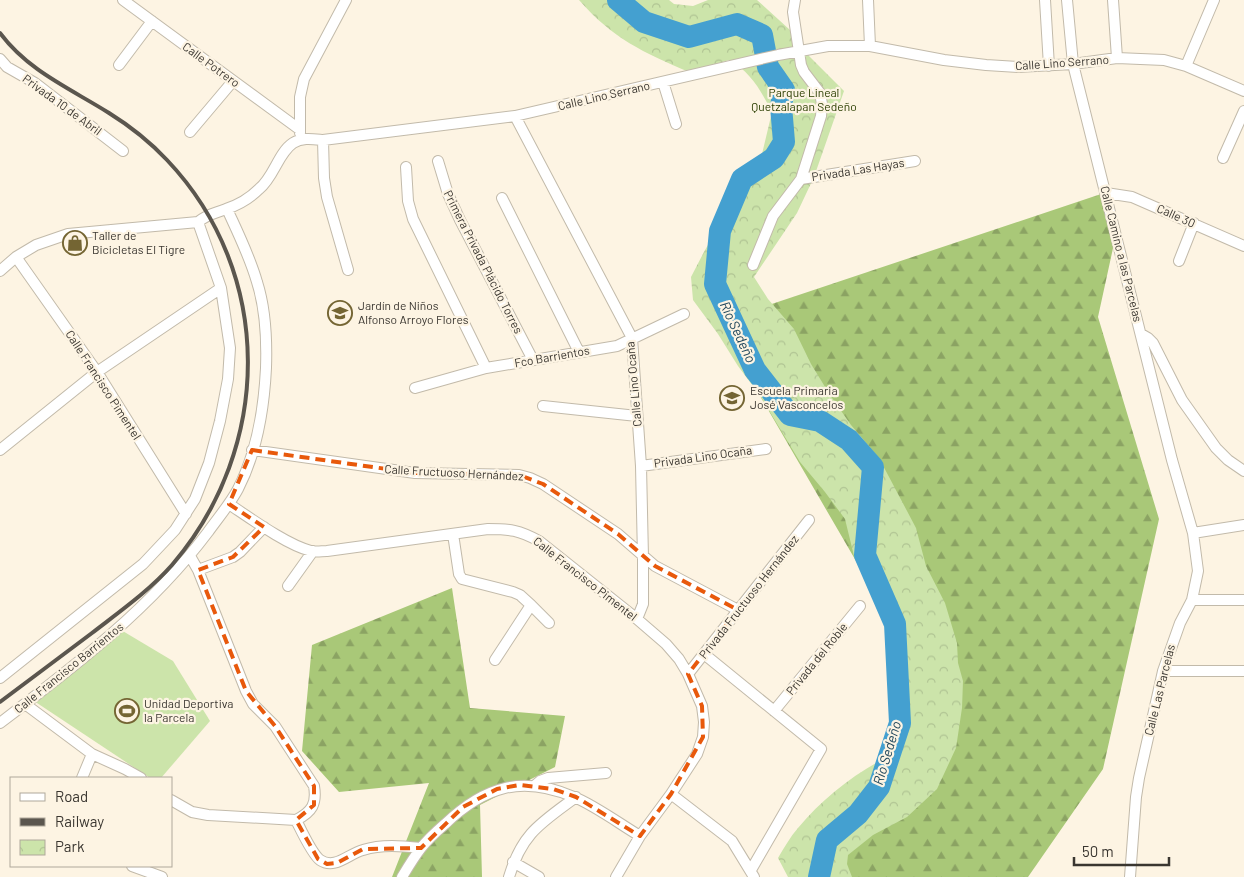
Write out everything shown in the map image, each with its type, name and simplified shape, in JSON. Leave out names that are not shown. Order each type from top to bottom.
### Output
[{"type":"street","name":"Calle Potrero","points":[[124,0],[233,81],[300,134]]},
{"type":"street","points":[[0,271],[36,244],[68,234],[198,222],[208,214],[227,209],[245,200],[260,189],[272,174],[285,151],[300,134],[300,97],[304,79],[346,0]]},
{"type":"street","name":"Privada Las Hayas","points":[[753,265],[773,216],[801,180],[821,116],[822,104],[820,93],[804,72],[799,52],[793,12],[796,0]]},
{"type":"street","points":[[868,0],[870,46]]},
{"type":"street","points":[[1045,0],[1050,66]]},
{"type":"street","name":"Calle Camino a las Parcelas","points":[[1067,0],[1073,64],[1141,334],[1153,343],[1182,400],[1216,448],[1228,460],[1244,471]]},
{"type":"street","points":[[1113,0],[1117,58]]},
{"type":"street","points":[[1186,66],[1214,0]]},
{"type":"street","points":[[119,65],[152,21]]},
{"type":"street","name":"Calle Lino Serrano","points":[[300,134],[324,140],[515,116],[778,55],[828,46],[870,46],[986,66],[1050,66],[1117,58],[1164,60],[1186,66],[1244,91]]},
{"type":"street","name":"Privada 10 de Abril","points":[[2,66],[35,83],[123,151]]},
{"type":"street","points":[[190,132],[233,81]]},
{"type":"street","points":[[663,82],[676,124]]},
{"type":"street","points":[[1223,158],[1244,111]]},
{"type":"street","name":"Calle Lino Ocaña","points":[[515,116],[632,338],[641,466],[643,556],[643,604],[637,619]]},
{"type":"street","points":[[324,140],[324,178],[327,196],[348,270]]},
{"type":"street","name":"Primera Privada Plácido Torres","points":[[438,161],[448,194],[460,220],[533,360]]},
{"type":"street","name":"Privada Las Hayas","points":[[801,180],[915,161]]},
{"type":"street","points":[[406,167],[408,201],[413,219],[486,368]]},
{"type":"street","name":"Calle 30","points":[[1106,193],[1132,197],[1244,246]]},
{"type":"street","points":[[502,198],[580,352]]},
{"type":"street","name":"Calle Francisco Barrientos","points":[[0,723],[90,653],[156,593],[190,556],[229,504],[246,472],[260,422],[265,388],[265,315],[258,283],[244,245],[227,209]]},
{"type":"street","points":[[0,678],[143,564],[175,530],[194,499],[209,463],[220,421],[228,379],[230,348],[221,288],[198,222]]},
{"type":"street","points":[[1179,261],[1194,223]]},
{"type":"street","name":"Calle Francisco Pimentel","points":[[16,258],[97,372],[186,514]]},
{"type":"street","points":[[0,450],[97,372],[221,288]]},
{"type":"street","name":"Fco Barrientos","points":[[415,388],[486,368],[617,346],[684,314]]},
{"type":"street","name":"Calle Las Parcelas","points":[[1130,877],[1137,788],[1163,671],[1174,637],[1192,600],[1198,572],[1193,533],[1172,460],[1141,334]]},
{"type":"street","points":[[543,406],[637,416]]},
{"type":"street","name":"Privada Lino Ocaña","points":[[641,466],[766,449]]},
{"type":"street","name":"Calle Fructuoso Hernández","points":[[252,450],[415,473],[518,475],[530,478],[543,484],[618,534],[655,566],[738,610]]},
{"type":"street","name":"Calle Francisco Pimentel","points":[[229,504],[264,527],[301,547],[313,551],[327,551],[488,530],[505,529],[522,532],[539,541],[666,644],[688,674],[702,706],[703,737],[697,754],[640,836],[616,877]]},
{"type":"street","name":"Privada Fructuoso Hernández","points":[[688,674],[809,520]]},
{"type":"street","points":[[1193,533],[1244,525]]},
{"type":"street","points":[[198,570],[233,557],[264,527]]},
{"type":"street","points":[[453,534],[458,574],[462,579],[520,595],[549,623]]},
{"type":"street","points":[[288,586],[313,551]]},
{"type":"street","points":[[172,801],[192,812],[208,815],[296,820],[307,814],[314,804],[316,795],[314,786],[275,726],[253,704],[246,691],[198,570],[190,556]]},
{"type":"street","points":[[1192,600],[1244,600]]},
{"type":"street","points":[[494,660],[531,604]]},
{"type":"street","name":"Privada del Roble","points":[[774,711],[860,606]]},
{"type":"street","points":[[671,794],[732,841],[752,873],[821,749],[704,654]]},
{"type":"street","points":[[1163,671],[1244,671]]},
{"type":"street","points":[[26,704],[92,754],[139,777]]},
{"type":"street","points":[[82,777],[92,754]]},
{"type":"street","points":[[534,786],[548,778],[606,773]]},
{"type":"street","points":[[402,877],[421,848],[463,807],[496,789],[520,785],[553,789],[576,797],[640,836]]},
{"type":"street","points":[[509,877],[513,862],[529,834],[576,797]]},
{"type":"street","points":[[296,820],[318,859],[327,864],[337,863],[351,854],[363,850],[384,846],[421,848]]},
{"type":"street","points":[[513,862],[539,877]]},
{"type":"street","points":[[135,867],[162,877]]},
{"type":"highlighted area","points":[[252,450],[415,473],[519,475],[543,484],[618,534],[655,566],[738,610],[688,674],[702,706],[703,737],[671,794],[640,836],[576,797],[553,789],[520,785],[497,789],[463,807],[421,848],[363,849],[337,863],[327,864],[318,859],[296,820],[314,805],[314,786],[275,726],[246,691],[198,570],[233,557],[264,527],[229,504]]},
{"type":"green space","name":"Parque Lineal Quetzalapan Sedeño","points":[[579,0],[669,0],[674,4],[693,6],[708,0],[757,0],[801,40],[809,56],[844,91],[814,177],[797,213],[754,277],[768,299],[794,329],[811,364],[830,395],[851,425],[879,458],[916,528],[926,566],[945,603],[957,643],[958,663],[963,681],[962,708],[956,748],[937,789],[907,817],[873,835],[848,855],[847,864],[852,877],[788,877],[778,858],[795,831],[841,786],[893,754],[898,733],[900,686],[888,623],[854,556],[845,519],[800,462],[761,397],[693,300],[691,277],[762,154],[772,112],[749,76],[729,60],[689,72],[643,51],[616,34]]},
{"type":"green space","points":[[1104,193],[1115,239],[1098,317],[1159,519],[1103,769],[1028,877],[804,877],[898,757],[899,635],[727,339],[754,310]]},
{"type":"green space","points":[[452,588],[470,708],[565,716],[555,767],[480,805],[482,877],[392,877],[429,783],[339,792],[302,751],[312,645]]},
{"type":"green space","name":"Unidad Deportiva la Parcela","points":[[121,630],[173,661],[210,721],[162,777],[148,777],[34,701]]},
{"type":"waterway","name":"Río Sedeño","points":[[618,0],[644,22],[689,37],[737,24],[762,35],[768,67],[784,90],[781,106],[784,142],[774,158],[742,179],[720,231],[715,284],[755,370],[790,415],[820,421],[849,440],[873,467],[865,555],[895,624],[900,723],[879,787],[858,814],[827,840],[819,877]]},
{"type":"railway","points":[[0,33],[11,46],[37,69],[117,118],[147,141],[167,160],[202,205],[228,255],[243,307],[248,361],[243,415],[229,468],[205,518],[172,565],[134,601],[0,702]]},
{"type":"place","name":"Taller de Bicicletas El Tigre","points":[[75,243]]},
{"type":"place","name":"Jardín de Niños Alfonso Arroyo Flores","points":[[340,313]]},
{"type":"place","name":"Escuela Primaria José Vasconcelos","points":[[732,398]]},
{"type":"place","name":"Unidad Deportiva la Parcela","points":[[127,711]]}]
